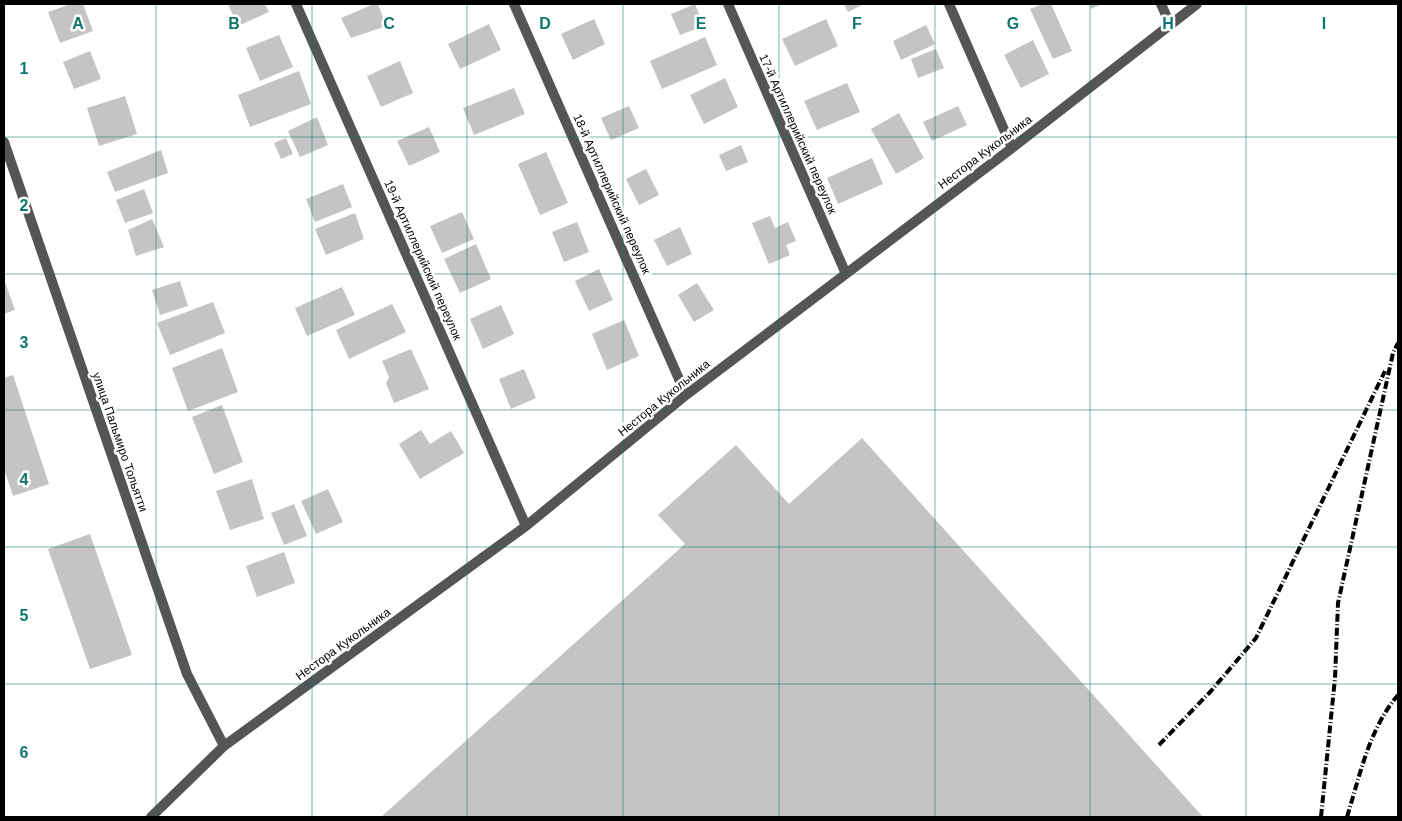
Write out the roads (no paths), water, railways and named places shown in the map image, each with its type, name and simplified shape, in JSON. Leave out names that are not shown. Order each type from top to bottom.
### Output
[{"type":"street","name":"19-й Артиллерийский переулок","points":[[296,4],[526,526]]},
{"type":"street","name":"18-й Артиллерийский переулок","points":[[514,4],[686,395]]},
{"type":"street","name":"17-й Артиллерийский переулок","points":[[728,4],[846,274]]},
{"type":"street","points":[[948,4],[1012,148]]},
{"type":"street","points":[[1161,4],[1170,24]]},
{"type":"street","name":"Нестора Кукольника","points":[[151,817],[224,746],[526,526],[686,395],[1012,148],[1197,4]]},
{"type":"street","name":"улица Пальмиро Тольятти","points":[[4,142],[187,674],[224,746]]},
{"type":"railway","points":[[1321,817],[1335,678],[1338,603],[1393,353],[1398,343]]},
{"type":"railway","points":[[1159,745],[1211,691],[1256,638],[1385,371]]},
{"type":"railway","points":[[1347,817],[1366,753],[1380,722],[1398,695]]}]
